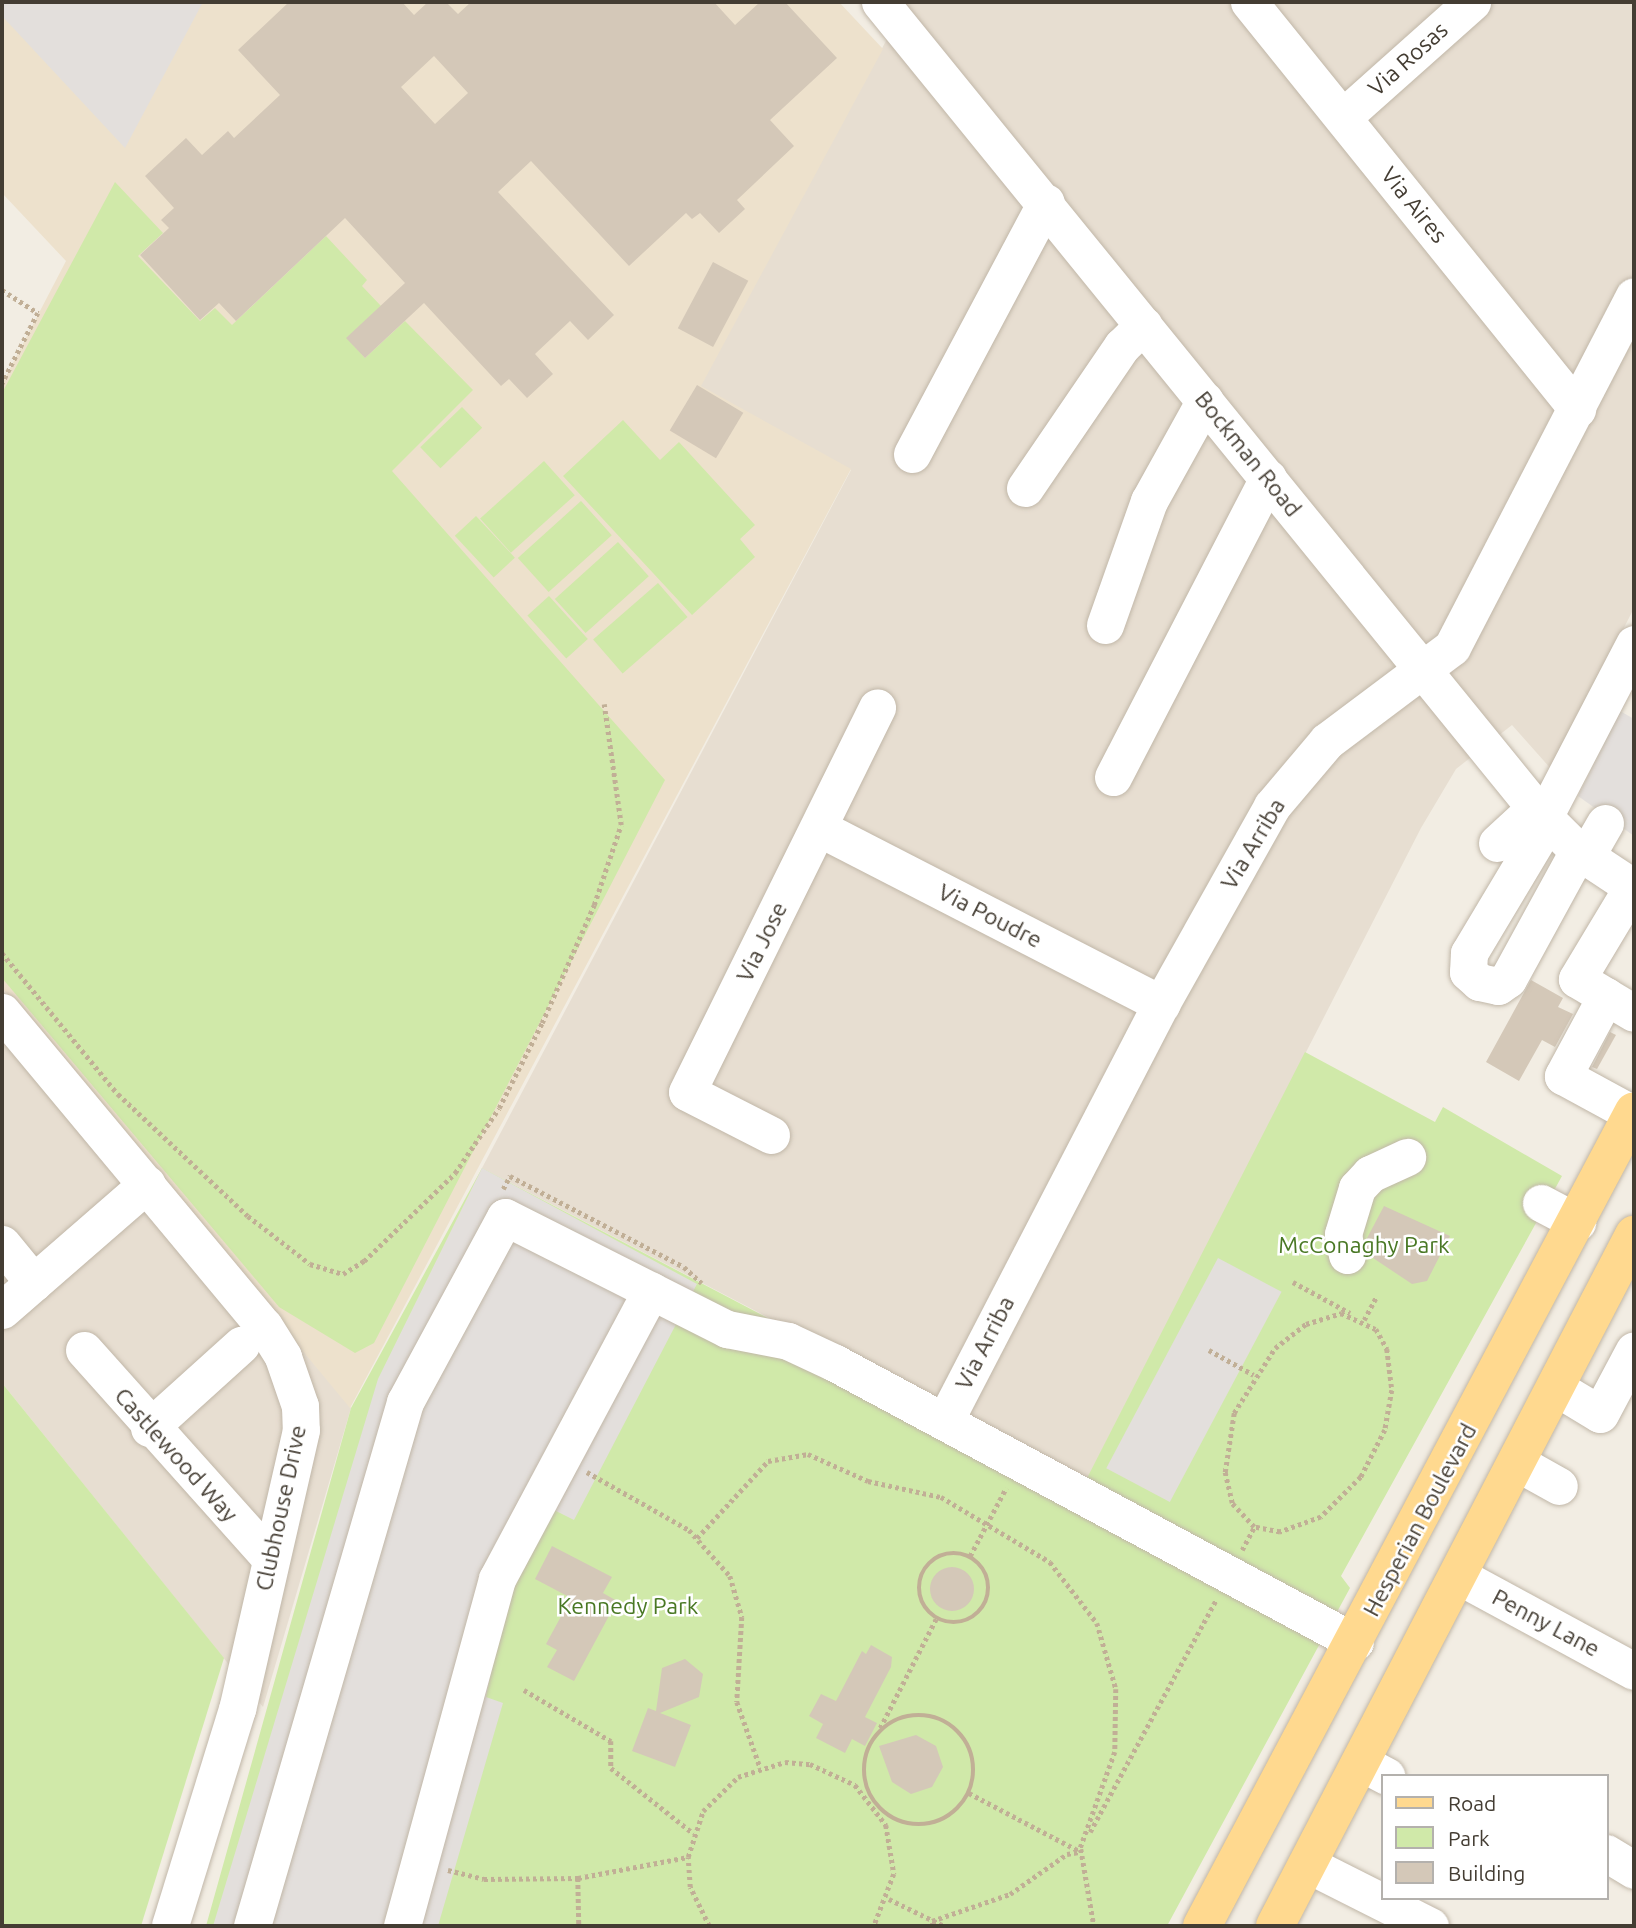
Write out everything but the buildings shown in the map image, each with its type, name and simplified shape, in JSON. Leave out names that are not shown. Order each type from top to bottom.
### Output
[{"type":"main road","name":"Hesperian Boulevard","points":[[1202,1926],[1634,1113]]},
{"type":"main road","points":[[1275,1926],[1307,1864],[1373,1769],[1457,1575],[1555,1387],[1624,1282],[1634,1235]]},
{"type":"main road","points":[[1506,1357],[1496,1412],[1516,1462]]},
{"type":"street","name":"Bockman Road","points":[[880,2],[1046,202],[1542,815],[1582,853],[1634,886]]},
{"type":"street","name":"Via Aires","points":[[1249,2],[1577,409]]},
{"type":"street","name":"Via Rosas","points":[[1343,117],[1472,2]]},
{"type":"street","points":[[912,454],[1046,202]]},
{"type":"street","name":"Via Arriba","points":[[953,1405],[1161,1004],[1272,806],[1327,741],[1451,648],[1634,296]]},
{"type":"street","points":[[1025,488],[1122,346],[1144,325]]},
{"type":"street","points":[[1105,625],[1149,501],[1205,400]]},
{"type":"street","points":[[1113,777],[1268,478]]},
{"type":"street","points":[[1605,823],[1582,853],[1508,979],[1497,986],[1479,982],[1468,972],[1469,953],[1542,815],[1624,692],[1634,644]]},
{"type":"street","name":"Via Jose","points":[[771,1135],[687,1092],[877,707]]},
{"type":"street","points":[[1497,843],[1542,815]]},
{"type":"street","name":"Via Poudre","points":[[819,828],[1161,1004]]},
{"type":"street","points":[[1634,886],[1577,979],[1620,1004],[1563,1076],[1634,1113]]},
{"type":"street","name":"Clubhouse Drive","points":[[2,1013],[264,1325],[294,1381],[301,1430],[237,1709],[170,1926]]},
{"type":"street","points":[[1347,1255],[1343,1234],[1357,1188],[1370,1174],[1407,1157]]},
{"type":"street","points":[[2,1310],[147,1184]]},
{"type":"street","points":[[1541,1203],[1577,1222]]},
{"type":"street","points":[[252,1926],[405,1402],[505,1217],[727,1329],[788,1341],[835,1363],[1355,1642]]},
{"type":"street","points":[[2,1244],[34,1283]]},
{"type":"street","points":[[402,1926],[497,1579],[651,1291]]},
{"type":"street","points":[[149,1428],[241,1345]]},
{"type":"street","name":"Castlewood Way","points":[[83,1350],[149,1428],[270,1558]]},
{"type":"street","points":[[1555,1387],[1600,1414],[1634,1350]]},
{"type":"street","points":[[1516,1462],[1559,1486]]},
{"type":"street","name":"Penny Lane","points":[[1457,1575],[1634,1671]]},
{"type":"street","points":[[1608,1854],[1634,1870]]},
{"type":"street","points":[[1307,1864],[1430,1926]]},
{"type":"path","points":[[2,290],[38,313],[2,384]]},
{"type":"path","points":[[2,953],[118,1094],[248,1216],[310,1264],[342,1274],[364,1261],[456,1173],[499,1108],[542,1023],[594,905],[621,825],[604,704]]},
{"type":"path","points":[[1293,1282],[1364,1320],[1382,1338],[1391,1363],[1391,1406],[1378,1447],[1361,1477],[1321,1517],[1280,1532],[1254,1527],[1232,1503],[1225,1472],[1234,1413],[1254,1375],[1275,1348],[1306,1324],[1341,1313],[1364,1320]]},
{"type":"path","points":[[1364,1320],[1377,1296]]},
{"type":"path","points":[[1209,1350],[1254,1375]]},
{"type":"path","points":[[697,1538],[756,1471],[792,1453],[824,1459],[868,1482],[941,1497],[1032,1547],[1069,1581],[1097,1623],[1111,1658],[1118,1721],[1115,1752],[1079,1852],[1094,1926]]},
{"type":"path","points":[[561,1458],[697,1538],[717,1556],[737,1595],[742,1617],[737,1702],[760,1767]]},
{"type":"path","points":[[970,1556],[1009,1484]]},
{"type":"path","points":[[1237,1560],[1254,1527]]},
{"type":"path","points":[[946,1553],[970,1556],[986,1572],[985,1605],[958,1623],[936,1619],[920,1601],[925,1566],[946,1553]]},
{"type":"path","points":[[1079,1852],[1218,1596]]},
{"type":"path","points":[[874,1926],[889,1899],[893,1849],[873,1803],[863,1766],[936,1619]]},
{"type":"path","points":[[524,1690],[611,1741],[611,1768],[693,1833]]},
{"type":"path","points":[[709,1926],[690,1887],[688,1857],[693,1833],[719,1792],[760,1767],[785,1762],[822,1768],[855,1785],[873,1803],[903,1824],[922,1826],[957,1811],[969,1793],[974,1762],[968,1745],[943,1720],[909,1715],[878,1732]]},
{"type":"path","points":[[969,1793],[1079,1852]]},
{"type":"path","points":[[932,1924],[1010,1894],[1067,1854],[1079,1852]]},
{"type":"path","points":[[421,1861],[484,1879],[579,1878],[688,1857]]},
{"type":"path","points":[[579,1878],[579,1926]]},
{"type":"path","points":[[889,1899],[932,1924],[944,1926]]},
{"type":"shaded area","points":[[2,2],[839,2],[883,49],[701,386],[851,469],[350,1408],[2,988],[2,384],[66,261],[2,193]]},
{"type":"shaded area","points":[[2,2],[203,2],[125,148],[2,16]]},
{"type":"shaded area","points":[[907,2],[1634,2],[1634,608],[1552,770],[1512,725],[1456,769],[1421,828],[1085,1483],[482,1168],[851,470],[700,386]]},
{"type":"shaded area","points":[[1620,711],[1634,719],[1634,836],[1578,796]]},
{"type":"shaded area","points":[[2,990],[351,1408],[263,1707],[2,1383]]},
{"type":"shaded area","points":[[482,1168],[697,1284],[574,1520],[554,1510],[505,1604],[486,1697],[503,1703],[438,1926],[213,1926],[378,1379]]},
{"type":"shaded area","points":[[1218,1258],[1282,1292],[1170,1502],[1106,1468]]},
{"type":"green space","points":[[115,182],[163,233],[138,256],[200,321],[215,308],[232,325],[326,236],[367,280],[362,286],[381,306],[347,338],[365,358],[405,321],[473,390],[392,471],[665,780],[374,1343],[355,1353],[279,1307],[2,978],[2,393]]},
{"type":"green space","points":[[462,407],[482,428],[440,468],[420,447]]},
{"type":"green space","points":[[623,420],[660,460],[679,442],[755,525],[740,539],[755,557],[692,615],[563,476]]},
{"type":"green space","points":[[544,461],[575,495],[511,553],[480,519]]},
{"type":"green space","points":[[581,501],[612,535],[549,592],[518,558]]},
{"type":"green space","points":[[476,516],[515,558],[494,577],[455,536]]},
{"type":"green space","points":[[618,542],[649,576],[586,633],[555,599]]},
{"type":"green space","points":[[658,583],[688,617],[623,673],[593,639]]},
{"type":"green space","points":[[549,596],[588,639],[566,659],[527,615]]},
{"type":"green space","name":"Kennedy Park","points":[[1305,1052],[1435,1122],[1443,1107],[1562,1176],[1341,1576],[1350,1588],[1167,1926],[206,1926],[351,1408],[482,1168],[1084,1484]]},
{"type":"green space","points":[[2,1383],[224,1658],[141,1926],[2,1926]]},
{"type":"park label","name":"McConaghy Park","points":[[1364,1245]]}]
